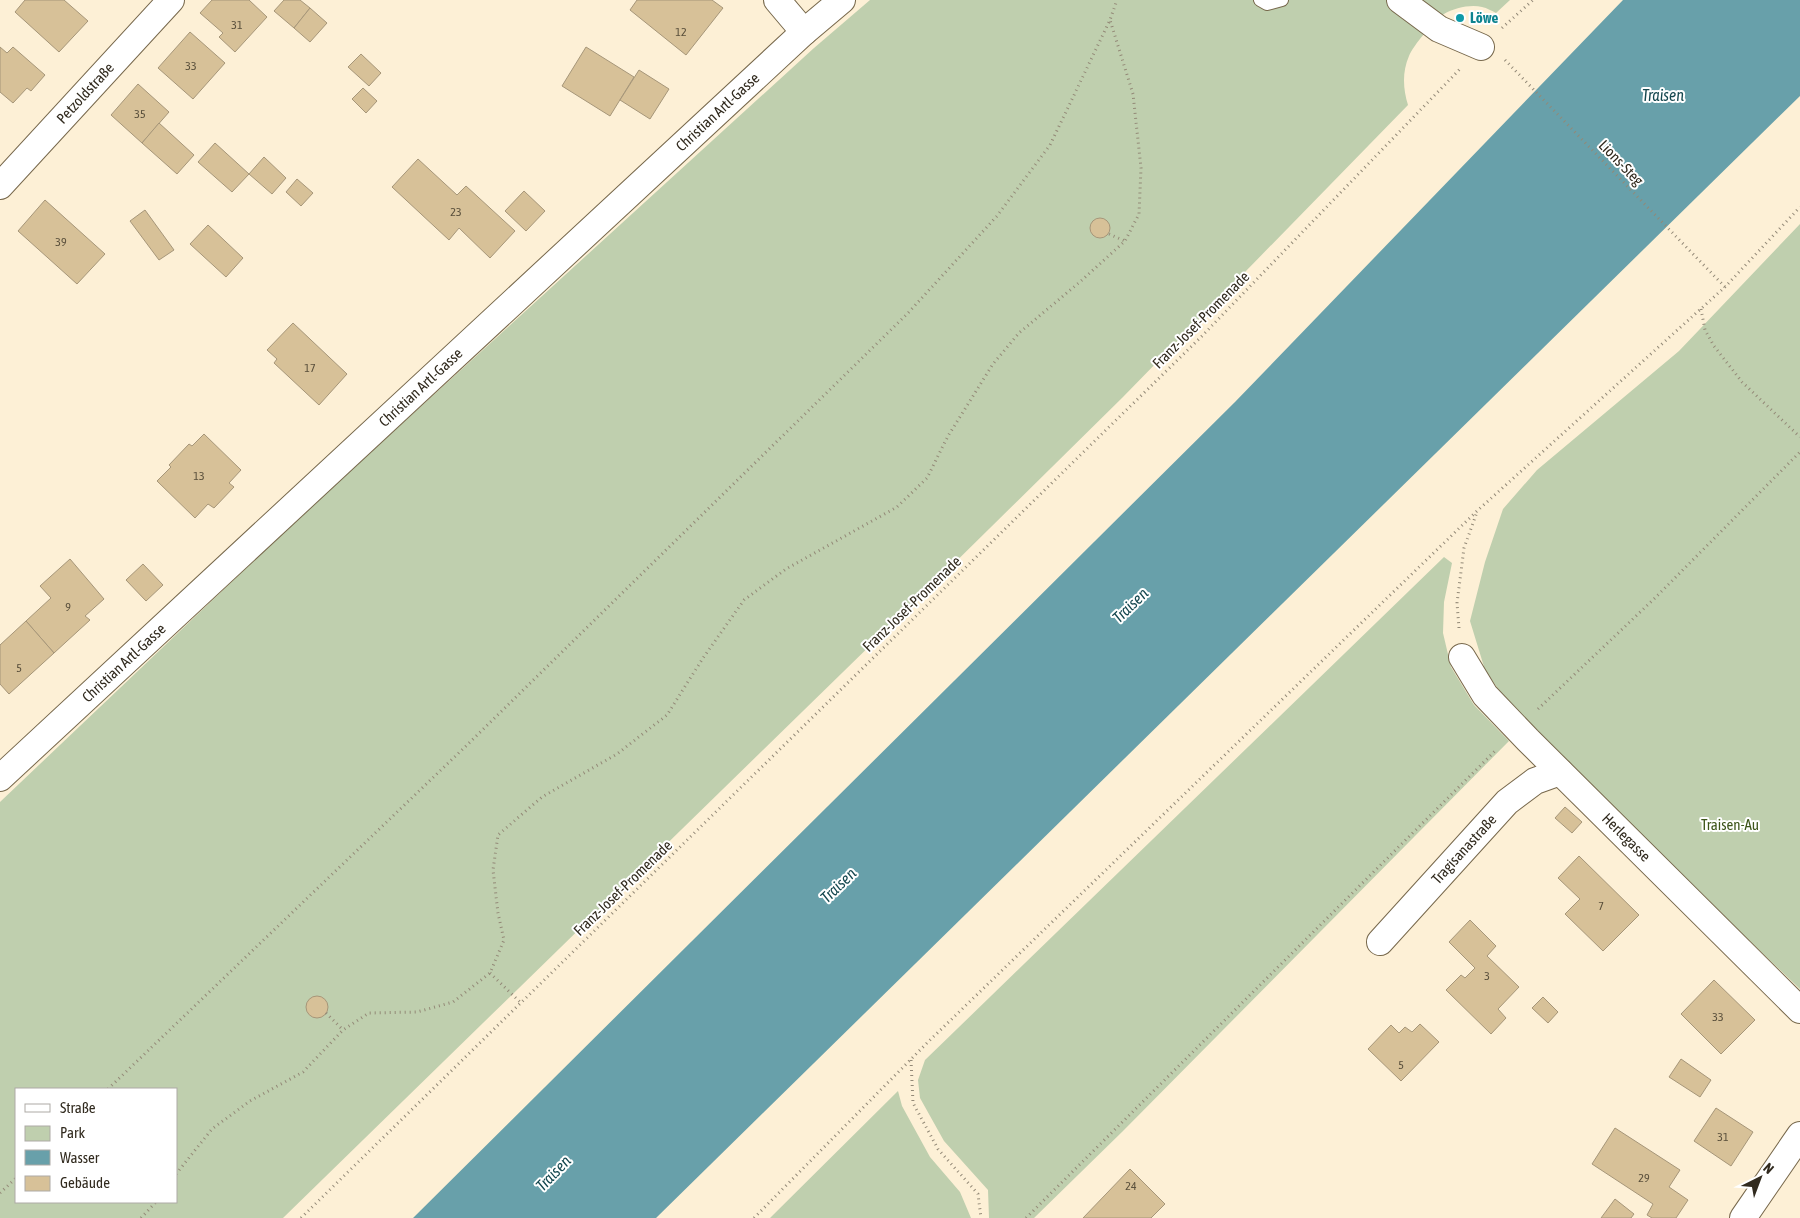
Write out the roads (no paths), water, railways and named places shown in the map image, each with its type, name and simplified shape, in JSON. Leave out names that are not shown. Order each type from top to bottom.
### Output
[{"type":"street","name":"Petzoldstraße","points":[[0,186],[171,0]]},
{"type":"street","points":[[777,0],[804,32]]},
{"type":"street","name":"Christian Artl-Gasse","points":[[0,777],[804,32],[842,0]]},
{"type":"street","points":[[1400,0],[1439,29],[1491,51]]},
{"type":"street","name":"Herlegasse","points":[[1462,657],[1485,694],[1560,772],[1800,1010]]},
{"type":"street","name":"Tragisanastraße","points":[[1380,942],[1507,802],[1535,781],[1560,772]]},
{"type":"street","points":[[1743,1218],[1800,1135]]},
{"type":"lane","points":[[1260,0],[1267,4],[1282,0]]},
{"type":"water","name":"Traisen","points":[[1623,0],[1800,0],[1800,96],[656,1218],[413,1218],[1235,402]]},
{"type":"place","name":"Löwe","points":[[1460,18]]},
{"type":"park label","name":"Traisen-Au","points":[[1730,825]]}]
